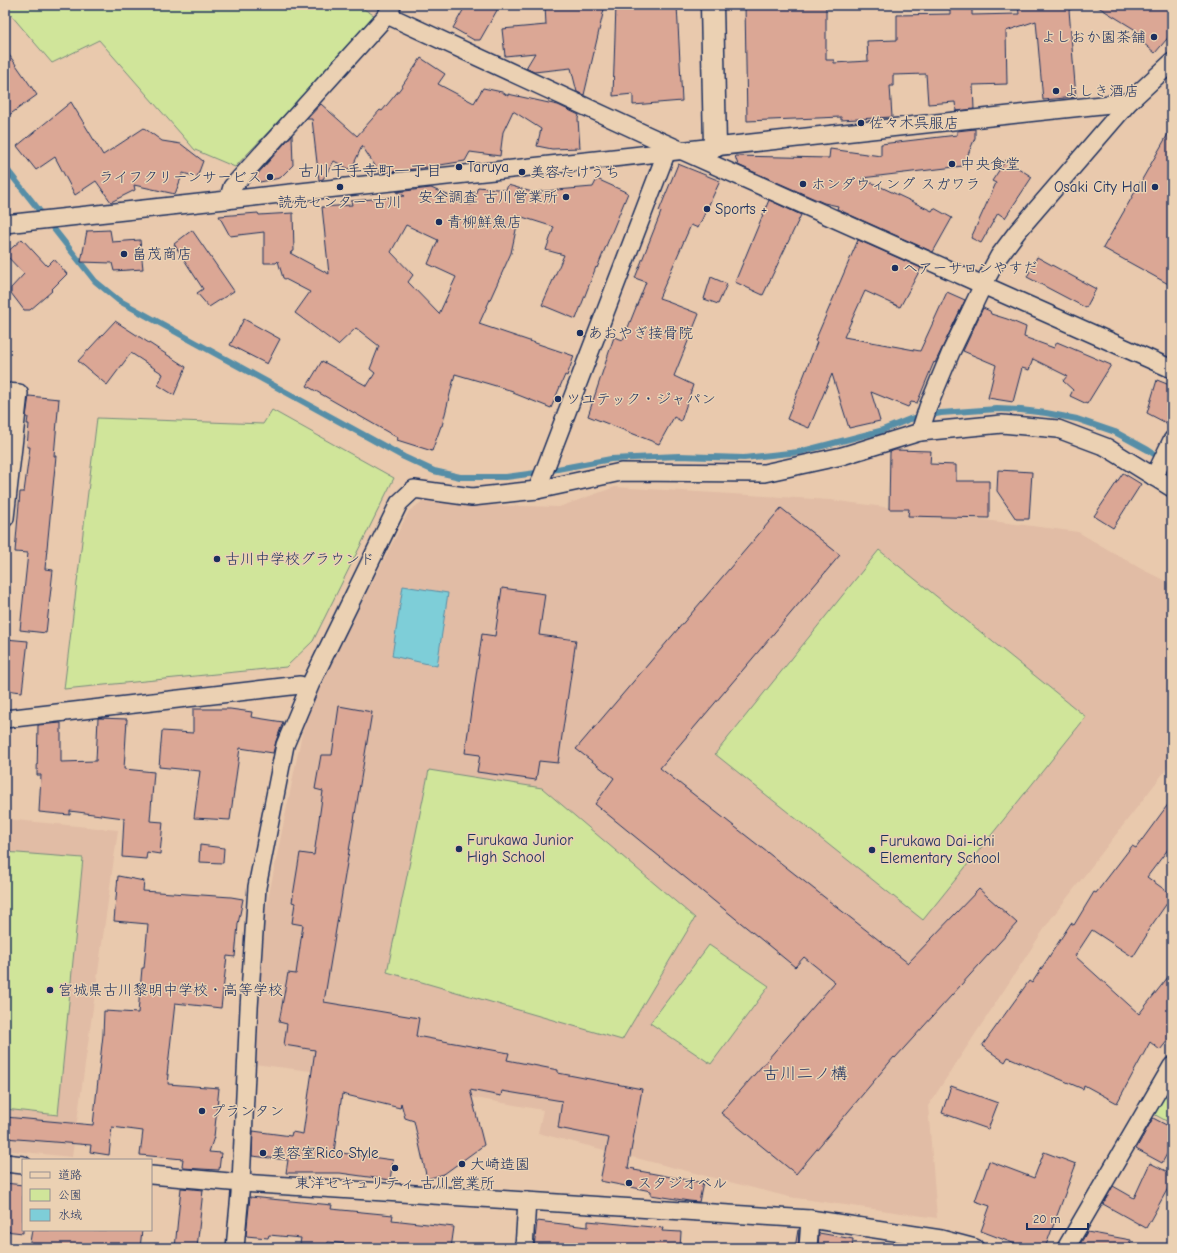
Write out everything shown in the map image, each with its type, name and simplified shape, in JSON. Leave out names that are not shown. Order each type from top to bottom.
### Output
[{"type":"street","points":[[712,5],[715,146]]},
{"type":"street","points":[[228,200],[232,187],[390,10],[674,151],[1172,368]]},
{"type":"street","points":[[921,428],[951,352],[983,285],[999,256],[1017,232],[1129,102],[1172,62]]},
{"type":"street","points":[[5,224],[1129,102]]},
{"type":"street","points":[[539,484],[674,151]]},
{"type":"street","points":[[5,392],[19,393],[5,518]]},
{"type":"street","points":[[235,1248],[241,1183],[249,1008],[257,887],[284,745],[311,683],[399,503],[414,489],[472,497],[539,484],[621,472],[764,472],[842,456],[921,428],[1002,424],[1058,428],[1106,448],[1156,472],[1172,488]]},
{"type":"street","points":[[1156,472],[1170,445]]},
{"type":"street","points":[[5,719],[300,685]]},
{"type":"street","points":[[1066,1248],[1172,1066]]},
{"type":"street","points":[[5,1163],[22,1165]]},
{"type":"street","points":[[152,1175],[241,1183],[810,1219],[941,1244],[975,1248]]},
{"type":"street","points":[[524,1248],[527,1201]]},
{"type":"street","points":[[808,1248],[810,1219]]},
{"type":"shaded area","points":[[615,487],[830,500],[1078,532],[1143,570],[1172,584],[1172,762],[1050,920],[928,1106],[937,1218],[789,1197],[538,1133],[543,1110],[343,1075],[254,1064],[264,919],[307,709],[409,511],[423,501],[478,505],[559,507]]},
{"type":"shaded area","name":"宮城県古川黎明中学校・高等学校","points":[[5,819],[118,830],[72,1157],[5,1150]]},
{"type":"green space","points":[[5,5],[357,5],[377,17],[235,167],[195,150],[99,40],[52,63],[5,8]]},
{"type":"green space","name":"古川中学校グラウンド","points":[[272,410],[394,478],[313,641],[286,667],[64,689],[97,418],[263,424]]},
{"type":"green space","points":[[879,550],[1086,717],[923,920],[715,754]]},
{"type":"green space","points":[[429,770],[542,788],[695,918],[622,1040],[387,972]]},
{"type":"green space","points":[[5,852],[83,858],[58,1115],[5,1109]]},
{"type":"green space","points":[[709,945],[769,986],[711,1064],[650,1023]]},
{"type":"green space","points":[[1172,1076],[1172,1124],[1150,1112]]},
{"type":"water","points":[[403,586],[448,593],[437,666],[392,656]]},
{"type":"building","points":[[466,5],[500,5],[480,40],[474,40],[453,28]]},
{"type":"building","points":[[545,5],[605,5],[584,95],[577,92],[571,68],[534,72],[526,68],[535,53],[505,56],[502,29],[546,25]]},
{"type":"building","points":[[616,5],[677,5],[682,101],[633,105],[633,94],[613,96]]},
{"type":"building","points":[[745,5],[826,5],[826,60],[834,60],[834,63],[868,61],[867,41],[897,40],[897,15],[950,14],[950,5],[972,5],[972,15],[1019,14],[1018,5],[1074,5],[1074,8],[1069,10],[1076,97],[1043,100],[1036,21],[1006,31],[1007,84],[973,85],[974,109],[956,111],[955,102],[928,104],[926,74],[893,75],[893,86],[890,86],[892,117],[841,120],[841,117],[747,121]]},
{"type":"building","points":[[1095,5],[1172,5],[1172,33],[1155,53],[1135,36],[1139,32]]},
{"type":"building","points":[[5,49],[37,95],[5,118]]},
{"type":"building","points":[[421,58],[445,74],[438,84],[474,103],[483,88],[502,92],[508,96],[508,94],[558,105],[579,115],[580,148],[552,149],[537,146],[541,129],[513,111],[503,132],[500,156],[470,152],[465,161],[380,173],[362,146],[351,170],[334,161],[323,179],[319,180],[312,119],[307,119],[321,104],[357,136],[380,110],[382,111],[400,89]]},
{"type":"building","points":[[71,102],[103,155],[144,128],[162,141],[181,144],[203,161],[197,177],[183,173],[175,194],[134,185],[135,190],[111,202],[96,181],[75,195],[55,157],[36,170],[17,146]]},
{"type":"building","name":"Osaki City Hall","points":[[1172,127],[1172,286],[1103,248]]},
{"type":"building","points":[[975,129],[975,138],[963,166],[862,178],[932,211],[934,208],[952,218],[933,252],[837,209],[838,206],[824,203],[738,165],[735,156],[829,158],[830,149],[881,156],[881,144],[957,135],[957,131]]},
{"type":"building","points":[[292,135],[293,165],[280,178],[260,182],[255,177]]},
{"type":"building","points":[[1006,160],[1032,177],[1005,218],[998,213],[981,243],[971,238],[996,183],[992,181]]},
{"type":"building","points":[[678,164],[720,181],[698,228],[691,225],[659,298],[699,314],[674,376],[693,385],[681,421],[674,417],[659,444],[588,416],[614,337],[623,340],[646,282],[635,278]]},
{"type":"building","points":[[597,179],[628,193],[597,268],[596,267],[576,319],[542,305],[564,255],[546,250],[554,227],[519,216],[511,253],[479,324],[574,356],[567,376],[565,375],[551,408],[513,393],[513,391],[455,374],[442,426],[432,451],[397,440],[398,438],[307,386],[322,361],[367,386],[375,373],[370,369],[379,346],[356,328],[338,345],[295,313],[310,292],[283,278],[278,261],[276,263],[264,263],[264,232],[230,236],[219,216],[258,213],[259,215],[293,213],[294,251],[290,253],[329,274],[322,207],[352,205],[351,201],[405,196],[396,192],[431,188],[471,205],[478,187],[506,190],[508,185],[532,192],[593,187]],"holes":[[[406,225],[438,240],[428,264],[456,277],[439,314],[408,282],[413,275],[391,252]]]},
{"type":"building","points":[[769,200],[801,215],[763,295],[735,282]]},
{"type":"building","points":[[110,230],[112,242],[140,240],[143,269],[114,271],[112,263],[81,262],[87,231]]},
{"type":"building","points":[[192,230],[234,291],[209,307],[197,293],[203,289],[174,244]]},
{"type":"building","points":[[22,239],[47,266],[54,259],[67,274],[51,290],[52,291],[30,310],[24,310],[11,293],[11,288],[24,274],[5,254]]},
{"type":"building","points":[[858,240],[921,268],[900,307],[865,291],[844,337],[920,351],[947,292],[965,300],[935,363],[934,362],[917,403],[911,402],[908,407],[871,392],[880,421],[849,428],[832,374],[809,428],[787,419],[817,342],[815,341]]},
{"type":"building","points":[[1037,257],[1096,289],[1086,308],[1027,277]]},
{"type":"building","points":[[711,277],[727,284],[718,304],[704,299]]},
{"type":"building","points":[[983,308],[990,311],[991,314],[1026,327],[1024,337],[1054,348],[1057,342],[1111,365],[1087,404],[1070,396],[1073,390],[1063,381],[1067,376],[1033,359],[1029,370],[1022,368],[1013,402],[988,398],[996,365],[963,351]]},
{"type":"building","points":[[244,319],[280,339],[267,364],[230,345]]},
{"type":"building","points":[[115,321],[186,367],[174,395],[158,385],[163,374],[131,353],[107,385],[78,361]]},
{"type":"building","points":[[1157,380],[1172,386],[1172,426],[1147,413]]},
{"type":"building","points":[[29,396],[59,399],[54,456],[56,456],[45,569],[53,570],[46,633],[20,630],[28,553],[15,552],[20,492],[24,492],[30,447],[27,447],[29,424],[27,424],[28,417],[26,417]]},
{"type":"building","points":[[5,402],[8,402],[6,417],[5,416]]},
{"type":"building","points":[[895,450],[931,451],[930,464],[956,465],[956,481],[989,481],[989,518],[908,516],[909,509],[889,509],[890,452]]},
{"type":"building","points":[[998,470],[1032,472],[1029,519],[1016,519],[997,491]]},
{"type":"building","points":[[1123,473],[1141,484],[1113,528],[1094,516]]},
{"type":"building","points":[[781,508],[840,555],[660,768],[908,963],[979,889],[1017,923],[895,1058],[894,1057],[796,1174],[721,1113],[835,982],[804,957],[795,967],[595,804],[614,778],[576,749]]},
{"type":"building","points":[[502,588],[545,594],[539,635],[576,640],[558,763],[539,761],[536,780],[477,772],[480,755],[465,753],[482,634],[495,636]]},
{"type":"building","points":[[5,639],[28,641],[22,692],[5,690]]},
{"type":"building","points":[[339,706],[372,712],[324,1002],[419,1018],[416,1036],[509,1053],[507,1060],[558,1070],[558,1073],[642,1089],[628,1168],[703,1183],[699,1202],[651,1195],[651,1191],[600,1181],[609,1138],[558,1128],[562,1101],[502,1091],[501,1096],[470,1090],[484,1145],[444,1174],[427,1179],[414,1121],[405,1118],[401,1103],[400,1108],[342,1094],[334,1152],[393,1160],[390,1180],[340,1173],[286,1173],[288,1160],[252,1156],[253,1131],[291,1136],[292,1132],[303,1134],[315,1050],[284,1045],[287,1024],[279,1022],[288,973],[296,974],[303,925],[292,923],[295,903],[292,902],[300,853],[314,855],[323,791],[315,789],[321,755],[332,755]]},
{"type":"building","points":[[193,709],[230,709],[252,712],[251,717],[283,722],[273,753],[240,748],[230,820],[194,818],[200,771],[159,767],[162,731],[193,733]]},
{"type":"building","points":[[98,718],[127,719],[124,769],[154,772],[150,821],[163,822],[160,854],[147,852],[146,859],[122,857],[124,818],[70,811],[70,815],[39,812],[41,775],[37,775],[38,725],[61,723],[61,762],[96,761]]},
{"type":"building","points":[[1172,799],[1172,844],[1147,877],[1172,896],[1147,932],[1148,933],[1133,957],[1092,930],[1075,956],[1139,1014],[1172,972],[1172,1035],[1160,1050],[1150,1042],[1117,1103],[1084,1085],[1083,1089],[1008,1057],[1005,1062],[982,1046],[1029,981],[1032,983],[1071,923],[1074,925],[1094,892],[1096,893],[1132,846],[1136,848]]},
{"type":"building","points":[[200,845],[224,848],[223,863],[199,862]]},
{"type":"building","points":[[118,876],[144,881],[143,891],[243,899],[238,924],[235,957],[227,956],[221,1008],[175,1003],[167,1075],[169,1075],[168,1084],[219,1088],[214,1137],[209,1152],[221,1153],[219,1170],[183,1168],[183,1159],[140,1155],[143,1131],[112,1127],[109,1155],[90,1152],[91,1145],[5,1138],[5,1117],[93,1125],[103,1035],[104,1011],[138,1013],[142,968],[144,968],[148,924],[114,921]]},
{"type":"building","points":[[951,1086],[998,1103],[988,1129],[942,1113]]},
{"type":"building","points":[[1153,1118],[1172,1128],[1172,1145],[1162,1163],[1136,1149]]},
{"type":"building","points":[[1044,1152],[1076,1164],[1045,1248],[1026,1248],[981,1231],[990,1206],[975,1201],[989,1161],[1034,1178]]},
{"type":"building","points":[[1150,1163],[1172,1174],[1172,1181],[1146,1228],[1103,1204],[1113,1186],[1134,1198]]},
{"type":"building","points":[[5,1183],[22,1185],[23,1233],[5,1231]]},
{"type":"building","points":[[181,1188],[203,1190],[197,1248],[175,1248]]},
{"type":"building","points":[[250,1197],[332,1205],[331,1209],[393,1215],[392,1220],[454,1227],[451,1248],[386,1248],[328,1242],[327,1246],[300,1244],[301,1238],[269,1235],[268,1238],[246,1236]]},
{"type":"building","points":[[537,1221],[588,1227],[588,1221],[663,1228],[662,1231],[681,1232],[680,1248],[534,1248]]},
{"type":"building","points":[[798,1230],[798,1248],[795,1248]]},
{"type":"building","points":[[32,1231],[142,1231],[140,1248],[29,1248]]},
{"type":"building","points":[[1087,1232],[1131,1240],[1130,1248],[1078,1248]]},
{"type":"building","points":[[819,1233],[853,1239],[852,1248],[818,1248]]},
{"type":"waterway","points":[[5,167],[95,281],[118,300],[404,457],[434,471],[460,477],[506,477],[611,459],[679,456],[744,458],[799,452],[880,431],[910,419],[941,413],[997,409],[1046,413],[1077,419],[1115,432],[1148,450],[1172,466]]},
{"type":"place","name":"よしおか園茶舗","points":[[1154,37]]},
{"type":"place","name":"よしき酒店","points":[[1056,91]]},
{"type":"place","name":"佐々木呉服店","points":[[861,123]]},
{"type":"place","name":"中央食堂","points":[[952,164]]},
{"type":"place","name":"Taruya","points":[[459,167]]},
{"type":"place","name":"美容たけうち","points":[[522,172]]},
{"type":"place","name":"ライフクリーンサービス","points":[[270,177]]},
{"type":"place","name":"ホンダウィング スガワラ","points":[[803,184]]},
{"type":"place","name":"読売センター 古川","points":[[340,187]]},
{"type":"place","name":"Osaki City Hall","points":[[1155,187]]},
{"type":"place","name":"安全調査 古川営業所","points":[[566,197]]},
{"type":"place","name":"Sports +","points":[[707,209]]},
{"type":"place","name":"青柳鮮魚店","points":[[439,222]]},
{"type":"place","name":"畠茂商店","points":[[124,254]]},
{"type":"place","name":"ヘアーサロンやすだ","points":[[895,268]]},
{"type":"place","name":"あおやぎ接骨院","points":[[580,333]]},
{"type":"place","name":"ツユテック・ジャパン","points":[[558,399]]},
{"type":"place","name":"古川中学校グラウンド","points":[[217,559]]},
{"type":"place","name":"Furukawa Junior High School","points":[[459,849]]},
{"type":"place","name":"Furukawa Dai-ichi Elementary School","points":[[872,850]]},
{"type":"place","name":"宮城県古川黎明中学校・高等学校","points":[[50,990]]},
{"type":"place","name":"プランタン","points":[[202,1111]]},
{"type":"place","name":"美容室Rico Style","points":[[263,1153]]},
{"type":"place","name":"大崎造園","points":[[462,1164]]},
{"type":"place","name":"東洋セキュリティ 古川営業所","points":[[395,1168]]},
{"type":"place","name":"スタジオベル","points":[[629,1183]]},
{"type":"district","name":"古川千手寺町一丁目","points":[[370,170]]},
{"type":"district","name":"古川二ノ構","points":[[805,1073]]}]
